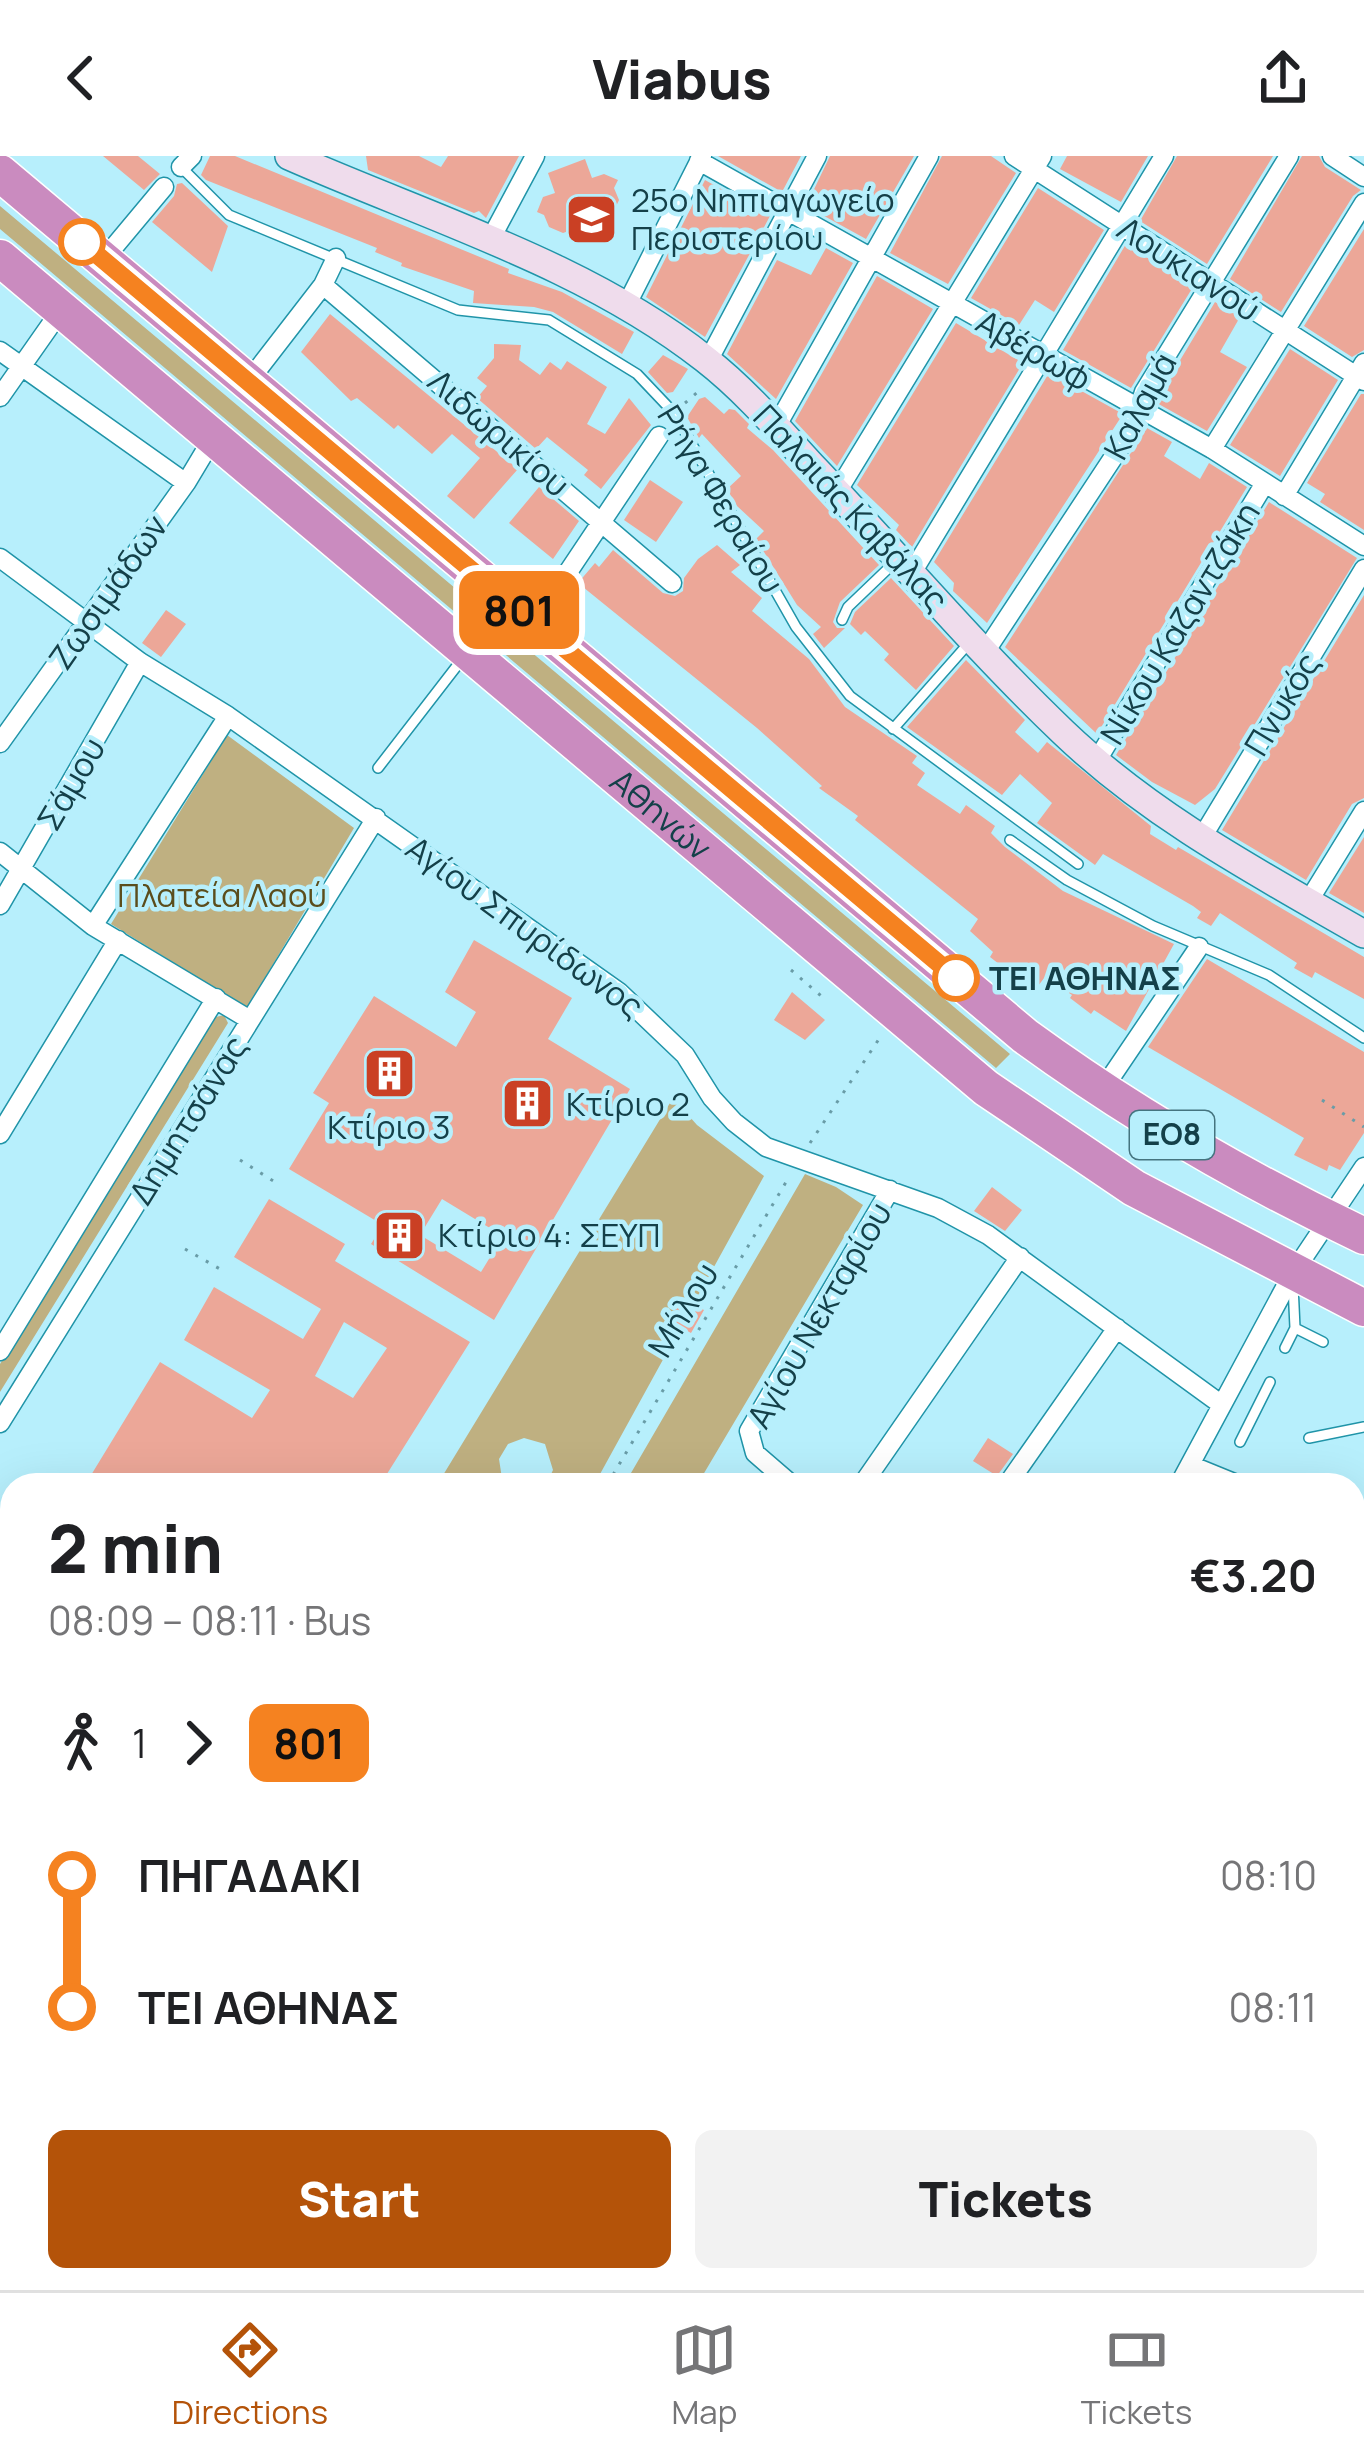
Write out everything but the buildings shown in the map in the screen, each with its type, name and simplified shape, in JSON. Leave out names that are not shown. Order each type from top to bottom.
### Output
[{"type":"highway","name":"Αθηνών","points":[[0,173],[1025,1036],[1101,1092],[1225,1165],[1364,1236]]},
{"type":"highway","name":"Αθηνών","points":[[0,258],[986,1088],[1059,1141],[1167,1207],[1364,1308]]},
{"type":"street","name":"Παλαιάς Καβάλας","points":[[290,156],[626,306],[714,367],[1096,762],[1157,812],[1364,934]]},
{"type":"street","points":[[347,182],[361,156]]},
{"type":"street","points":[[489,242],[535,156]]},
{"type":"street","points":[[714,367],[817,156]]},
{"type":"street","points":[[776,427],[929,156]]},
{"type":"street","name":"Λουκιανού","points":[[1014,156],[1038,162],[1209,284],[1362,373]]},
{"type":"street","points":[[906,564],[1043,356],[1164,156]]},
{"type":"street","name":"Καλαμά","points":[[979,645],[1132,429],[1144,392],[1288,156]]},
{"type":"street","points":[[1332,156],[1364,177]]},
{"type":"street","points":[[626,306],[701,158]]},
{"type":"street","name":"Αβέρωφ","points":[[701,158],[1212,449],[1364,546]]},
{"type":"street","points":[[837,491],[1038,162]]},
{"type":"street","points":[[103,260],[164,187]]},
{"type":"street","points":[[1212,449],[1364,203]]},
{"type":"street","points":[[248,382],[323,285],[336,258]]},
{"type":"street","name":"Λιδωρικίου","points":[[323,285],[672,583]]},
{"type":"street","points":[[0,397],[61,310]]},
{"type":"street","points":[[0,350],[186,482]]},
{"type":"street","name":"Νίκου Καζαντζάκη","points":[[1284,496],[1362,373]]},
{"type":"street","points":[[534,623],[659,436]]},
{"type":"street","name":"Ζωσιμάδων","points":[[0,743],[213,438]]},
{"type":"street","name":"Νίκου Καζαντζάκη","points":[[1096,762],[1265,483]]},
{"type":"street","name":"Αγίου Σπυρίδωνος","points":[[0,558],[140,662],[228,716],[620,992],[685,1055],[734,1122],[766,1147],[938,1208],[1020,1257],[1222,1405]]},
{"type":"street","name":"Πνυκός","points":[[1201,839],[1364,569]]},
{"type":"street","name":"Σάμου","points":[[0,905],[140,662]]},
{"type":"street","points":[[93,926],[228,716]]},
{"type":"street","points":[[1308,902],[1364,811]]},
{"type":"street","name":"Δημητσάνας","points":[[0,1423],[376,818]]},
{"type":"street","points":[[0,852],[93,926],[250,1020]]},
{"type":"street","points":[[0,1134],[118,940]]},
{"type":"street","points":[[1101,1092],[1198,947]]},
{"type":"street","name":"Δημητσάνας","points":[[0,1351],[216,998]]},
{"type":"street","points":[[1186,1473],[1293,1273],[1364,1167]]},
{"type":"street","name":"Αγίου Νεκταρίου","points":[[778,1473],[755,1453],[749,1440],[753,1422],[890,1190]]},
{"type":"street","points":[[870,1473],[1020,1257]]},
{"type":"street","points":[[1015,1473],[1117,1328]]},
{"type":"street","points":[[1190,1465],[1210,1473]]},
{"type":"lane","name":"Ρήγα Φεραίου","points":[[186,161],[230,215],[458,310],[549,320],[637,374],[674,413],[796,627],[850,696],[1078,864]]},
{"type":"lane","points":[[842,620],[848,607],[906,564]]},
{"type":"lane","points":[[893,729],[979,645]]},
{"type":"lane","points":[[378,768],[468,652]]},
{"type":"lane","points":[[1010,840],[1067,880],[1198,947],[1269,975],[1364,1038]]},
{"type":"lane","points":[[1285,1348],[1295,1328],[1293,1273]]},
{"type":"lane","points":[[1295,1328],[1323,1342]]},
{"type":"lane","points":[[1240,1442],[1270,1382]]},
{"type":"lane","points":[[1222,1405],[1251,1421]]},
{"type":"lane","points":[[1309,1438],[1364,1427]]},
{"type":"path","points":[[674,413],[714,367]]},
{"type":"path","points":[[791,970],[827,1001]]},
{"type":"path","name":"Μήλου","points":[[614,1473],[800,1160],[896,1012]]},
{"type":"path","points":[[1322,1100],[1364,1127]]},
{"type":"path","points":[[240,1160],[275,1182]]},
{"type":"path","points":[[185,1249],[220,1269]]},
{"type":"green space","points":[[0,206],[1010,1054],[996,1068],[0,229]]},
{"type":"green space","name":"Πλατεία Λαού","points":[[227,735],[354,828],[247,1008],[111,924]]},
{"type":"green space","points":[[224,1015],[228,1023],[0,1392],[0,1364],[216,1017]]},
{"type":"green space","points":[[673,1098],[697,1125],[764,1176],[601,1473],[552,1473],[545,1444],[524,1438],[508,1444],[499,1459],[501,1473],[444,1473]]},
{"type":"green space","points":[[805,1174],[863,1205],[704,1473],[631,1473]]},
{"type":"bus line","name":"801","points":[[82,242],[956,978]]},
{"type":"place","name":"25ο Νηπιαγωγείο Περιστερίου","points":[[592,219]]},
{"type":"place","name":"ΤΕΙ ΑΘΗΝΑΣ","points":[[956,978]]},
{"type":"place","name":"Κτίριο 3","points":[[389,1073]]},
{"type":"place","name":"Κτίριο 2","points":[[527,1104]]},
{"type":"place","name":"Κτίριο 4: ΣΕΥΠ","points":[[399,1235]]}]
